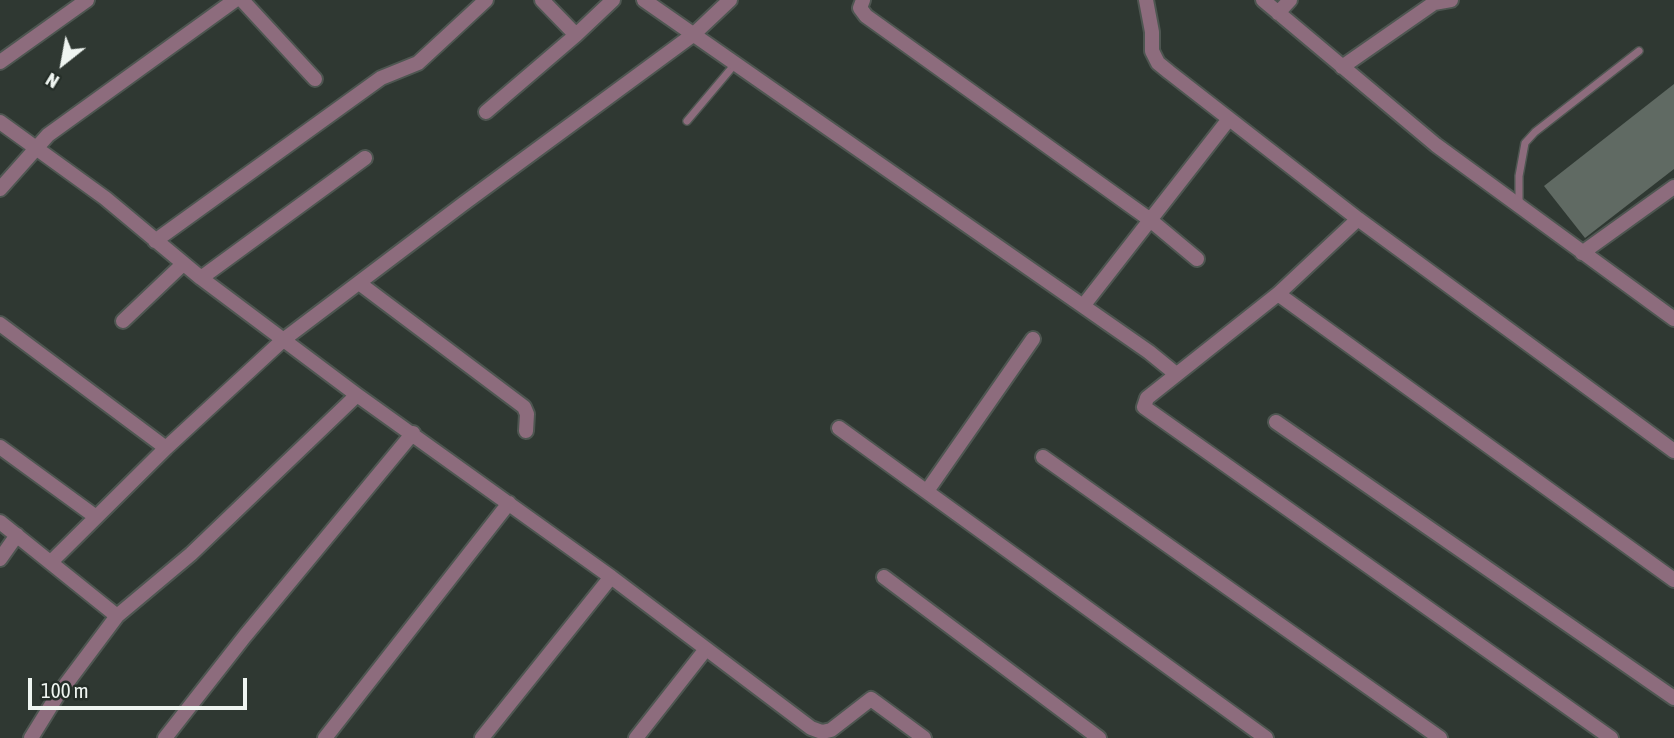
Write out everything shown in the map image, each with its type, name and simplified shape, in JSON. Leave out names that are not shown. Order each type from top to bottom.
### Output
[{"type":"street","points":[[0,62],[88,0]]},
{"type":"street","points":[[0,189],[36,147],[64,122],[235,0]]},
{"type":"street","points":[[242,0],[315,79]]},
{"type":"street","points":[[155,241],[381,78],[418,63],[486,0]]},
{"type":"street","points":[[542,0],[576,35]]},
{"type":"street","points":[[486,112],[613,0]]},
{"type":"street","points":[[644,0],[1163,362],[1176,374]]},
{"type":"street","points":[[51,562],[166,448],[283,340],[694,34],[730,0]]},
{"type":"street","points":[[863,0],[860,8],[866,16],[1149,219],[1197,259]]},
{"type":"street","points":[[1146,0],[1152,32],[1152,51],[1158,63],[1357,219],[1674,452]]},
{"type":"street","points":[[1263,0],[1436,145],[1674,319]]},
{"type":"street","points":[[1278,13],[1290,0]]},
{"type":"street","points":[[1342,67],[1434,3],[1451,0]]},
{"type":"street","points":[[1083,306],[1229,119]]},
{"type":"street","points":[[0,122],[105,198],[183,264],[283,340],[611,577],[811,728],[822,732],[831,730],[871,699],[925,738]]},
{"type":"street","points":[[201,278],[365,158]]},
{"type":"street","points":[[1582,253],[1674,187]]},
{"type":"street","points":[[1357,219],[1278,293],[1147,398],[1144,407],[1611,738]]},
{"type":"street","points":[[123,321],[183,264]]},
{"type":"street","points":[[359,283],[524,407],[527,414],[526,431]]},
{"type":"street","points":[[1278,293],[1674,580]]},
{"type":"street","points":[[0,324],[166,448]]},
{"type":"street","points":[[927,491],[1033,339]]},
{"type":"street","points":[[31,738],[57,696],[117,616],[191,554],[357,395]]},
{"type":"street","points":[[1276,422],[1674,698]]},
{"type":"street","points":[[839,428],[1266,738]]},
{"type":"street","points":[[165,738],[412,433]]},
{"type":"street","points":[[0,447],[96,517]]},
{"type":"street","points":[[1043,457],[1440,738]]},
{"type":"street","points":[[325,738],[509,503]]},
{"type":"street","points":[[0,522],[117,616]]},
{"type":"street","points":[[0,559],[17,534]]},
{"type":"street","points":[[482,738],[611,577]]},
{"type":"street","points":[[884,577],[1098,738]]},
{"type":"street","points":[[636,738],[706,649]]},
{"type":"lane","points":[[1519,207],[1519,176],[1525,143],[1535,132],[1639,51]]},
{"type":"lane","points":[[687,121],[735,64]]},
{"type":"building","points":[[1674,84],[1674,169],[1585,238],[1544,186]]}]
